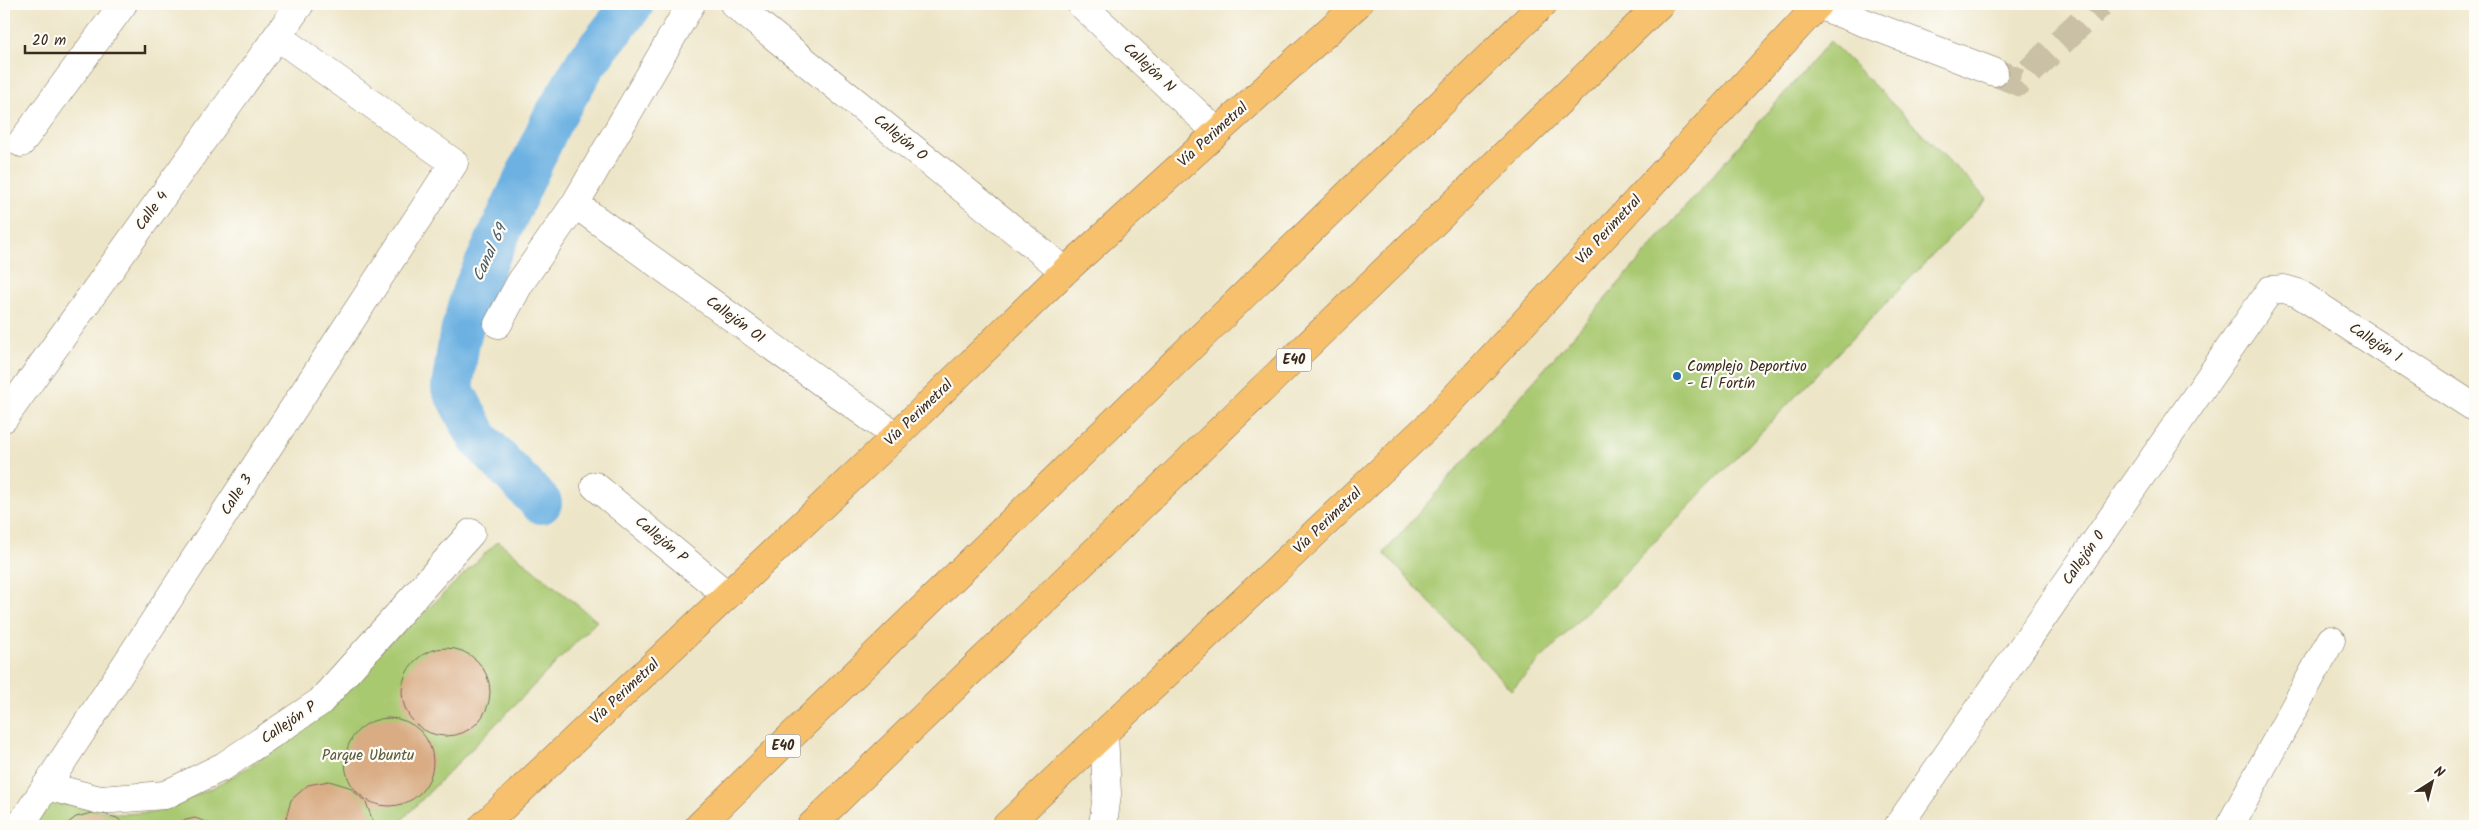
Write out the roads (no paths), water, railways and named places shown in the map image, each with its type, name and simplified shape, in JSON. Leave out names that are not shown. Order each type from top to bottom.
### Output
[{"type":"main road","name":"Vía Perimetral","points":[[483,826],[896,436],[1065,271],[1358,4]]},
{"type":"main road","name":"E40","points":[[699,826],[1543,4]]},
{"type":"main road","name":"E40","points":[[811,826],[927,716],[1660,4]]},
{"type":"main road","name":"Vía Perimetral","points":[[1006,826],[1430,423],[1819,4]]},
{"type":"street","points":[[21,143],[123,4]]},
{"type":"street","name":"Calle 4","points":[[4,418],[300,4]]},
{"type":"street","points":[[498,324],[520,283],[575,204],[691,4]]},
{"type":"street","name":"Callejón O","points":[[734,4],[1065,271]]},
{"type":"street","name":"Callejón N","points":[[1081,4],[1217,132]]},
{"type":"street","points":[[1819,4],[1994,72]]},
{"type":"street","name":"Calle 3","points":[[20,826],[454,164],[278,37]]},
{"type":"street","name":"Callejón O1","points":[[575,204],[896,436]]},
{"type":"street","name":"Callejón 1","points":[[2270,290],[2284,289],[2298,293],[2475,408]]},
{"type":"street","name":"Callejón 0","points":[[1898,826],[2270,290]]},
{"type":"street","name":"Callejón P","points":[[595,486],[727,595]]},
{"type":"street","name":"Callejón P","points":[[46,786],[100,800],[165,795],[224,766],[320,702],[471,533]]},
{"type":"street","points":[[2230,826],[2330,640]]},
{"type":"street","points":[[1103,826],[1107,794],[1104,733]]},
{"type":"waterway","name":"Canal 69","points":[[541,503],[479,439],[452,388],[459,341],[472,293],[551,122],[586,63],[633,4]]},
{"type":"tunnel","points":[[1994,72],[2019,82],[2100,4]]},
{"type":"place","name":"Complejo Deportivo - El Fortín","points":[[1677,376]]},
{"type":"park label","name":"Parque Ubuntu","points":[[368,756]]}]
